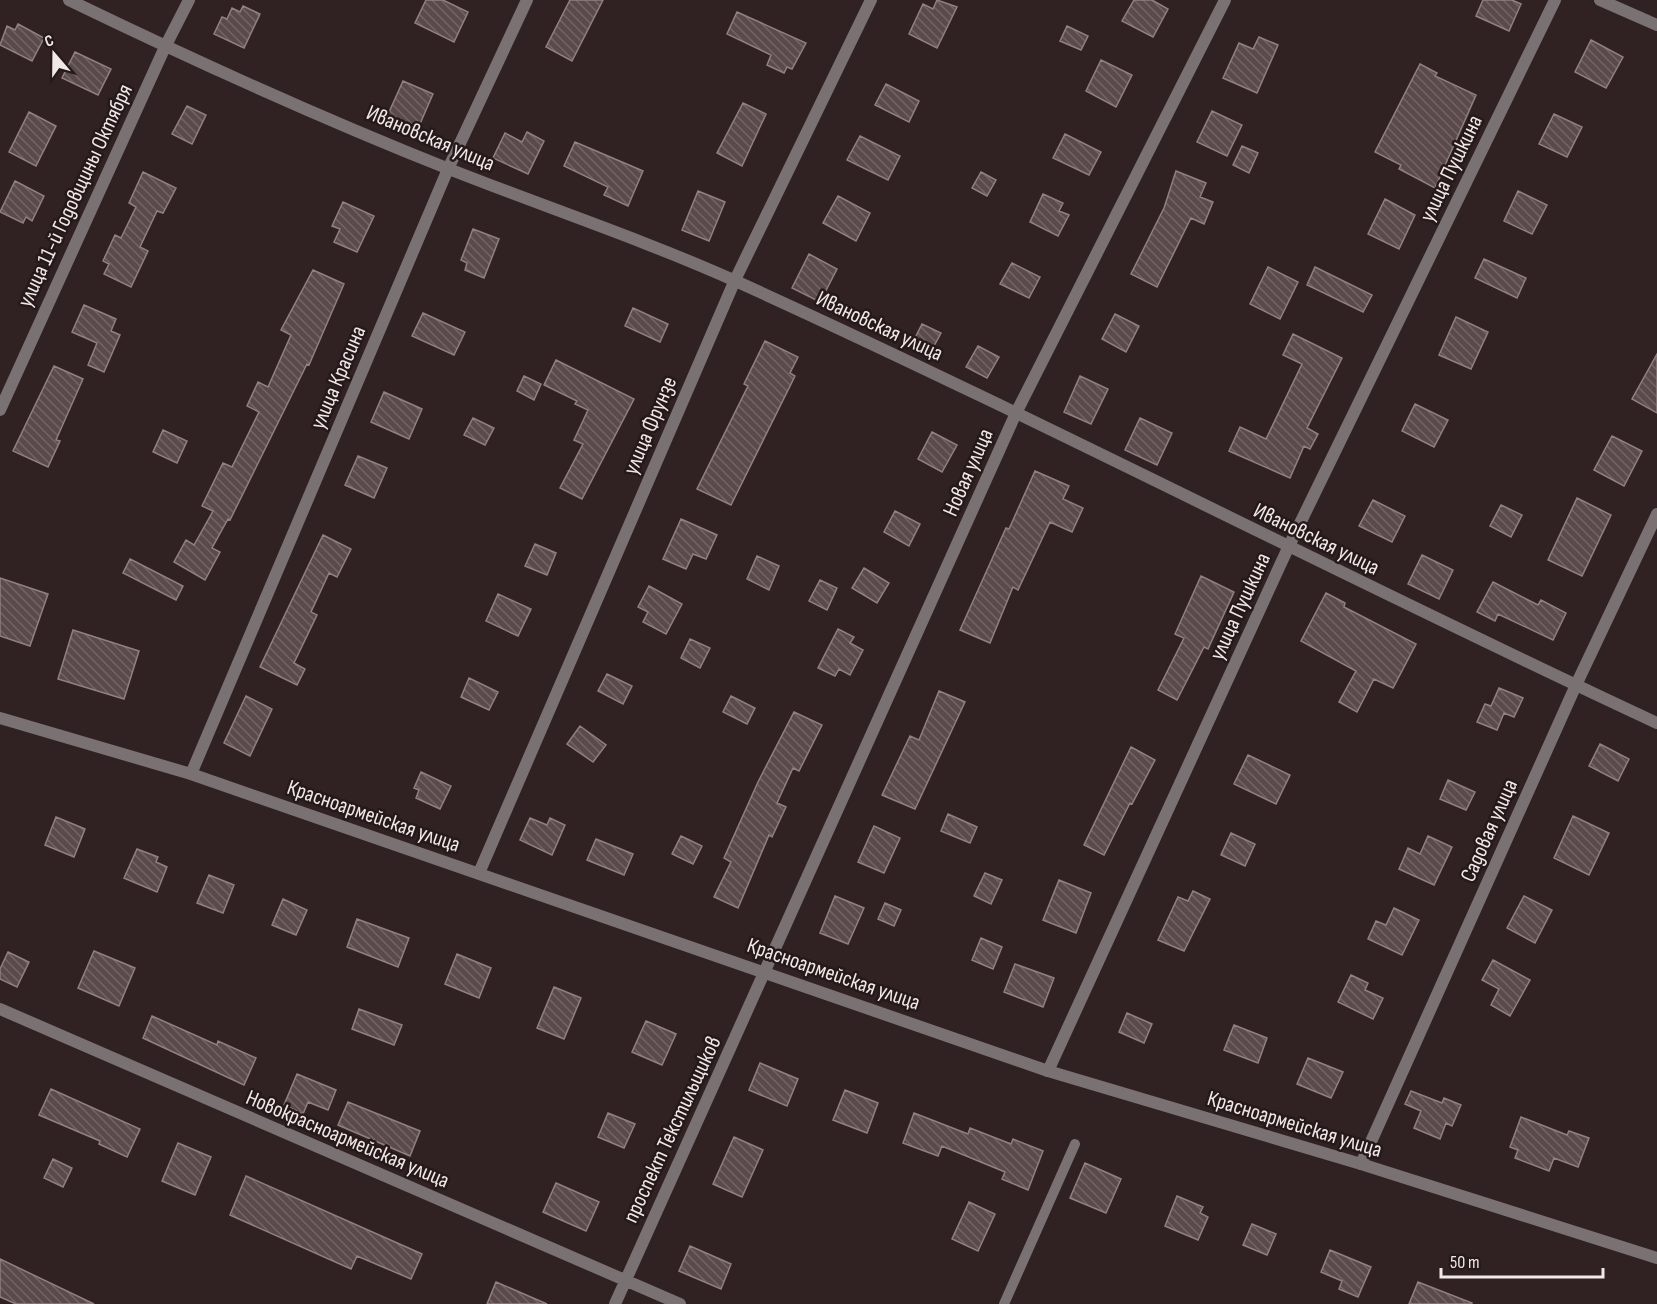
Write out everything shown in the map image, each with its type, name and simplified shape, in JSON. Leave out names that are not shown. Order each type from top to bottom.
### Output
[{"type":"street","name":"Ивановская улица","points":[[69,0],[165,47],[448,169],[735,280],[1016,413],[1288,548],[1657,723]]},
{"type":"street","name":"улица 11-й Годовщины Октября","points":[[0,410],[165,47],[189,0]]},
{"type":"street","name":"улица Красина","points":[[192,774],[448,169],[528,0]]},
{"type":"street","name":"улица Фрунзе","points":[[479,873],[735,280],[871,0]]},
{"type":"street","name":"Новая улица","points":[[766,972],[1016,413],[1225,0]]},
{"type":"street","name":"улица Пушкина","points":[[1048,1071],[1288,548],[1556,0]]},
{"type":"street","points":[[1600,0],[1657,26]]},
{"type":"street","name":"Садовая улица","points":[[1361,1164],[1576,685],[1657,514]]},
{"type":"street","name":"Красноармейская улица","points":[[0,718],[192,774],[1048,1071],[1361,1164],[1657,1258]]},
{"type":"street","name":"проспект Текстильщиков","points":[[615,1304],[766,972]]},
{"type":"street","name":"Новокрасноармейская улица","points":[[0,1009],[680,1304]]},
{"type":"lane","points":[[1004,1304],[1075,1144]]},
{"type":"building","points":[[426,0],[443,0],[468,12],[454,42],[415,23]]},
{"type":"building","points":[[570,0],[603,0],[572,61],[546,47]]},
{"type":"building","points":[[937,0],[957,7],[937,48],[909,34],[923,4],[933,9]]},
{"type":"building","points":[[1134,0],[1152,0],[1168,9],[1153,37],[1122,21]]},
{"type":"building","points":[[1483,0],[1512,0],[1521,4],[1509,31],[1476,16]]},
{"type":"building","points":[[243,6],[260,14],[244,48],[214,34],[222,17],[227,19],[232,8],[240,12]]},
{"type":"building","points":[[737,12],[806,43],[792,69],[787,67],[784,73],[767,65],[771,55],[727,34]]},
{"type":"building","points":[[18,24],[44,38],[32,61],[0,45],[7,26],[15,30]]},
{"type":"building","points":[[1067,26],[1088,36],[1081,50],[1060,41]]},
{"type":"building","points":[[1259,37],[1278,45],[1257,93],[1223,78],[1239,43],[1253,49]]},
{"type":"building","points":[[1591,40],[1623,57],[1606,88],[1575,72]]},
{"type":"building","points":[[75,52],[111,69],[98,95],[62,78]]},
{"type":"building","points":[[1101,60],[1132,75],[1116,107],[1086,91]]},
{"type":"building","points":[[1420,64],[1437,73],[1435,76],[1476,95],[1435,188],[1399,169],[1401,165],[1375,152]]},
{"type":"building","points":[[403,81],[433,94],[416,133],[386,119]]},
{"type":"building","points":[[886,84],[919,101],[909,122],[875,105]]},
{"type":"building","points":[[743,103],[766,114],[742,166],[717,153]]},
{"type":"building","points":[[187,106],[206,115],[192,144],[172,134]]},
{"type":"building","points":[[1212,111],[1242,125],[1227,156],[1197,142]]},
{"type":"building","points":[[29,112],[56,126],[36,166],[9,152]]},
{"type":"building","points":[[1554,114],[1582,127],[1567,157],[1539,144]]},
{"type":"building","points":[[527,132],[544,141],[528,174],[493,158],[505,133],[522,142]]},
{"type":"building","points":[[1065,134],[1101,152],[1089,175],[1053,158]]},
{"type":"building","points":[[860,136],[900,156],[888,180],[847,160]]},
{"type":"building","points":[[575,142],[643,171],[628,206],[604,195],[608,187],[564,166]]},
{"type":"building","points":[[1242,146],[1258,153],[1249,173],[1233,165]]},
{"type":"building","points":[[1176,171],[1206,183],[1200,197],[1213,202],[1204,224],[1191,218],[1157,287],[1131,274],[1164,208]]},
{"type":"building","points":[[143,172],[176,188],[163,213],[157,211],[140,247],[148,251],[131,287],[104,274],[109,264],[103,261],[115,235],[121,238],[136,207],[129,203]]},
{"type":"building","points":[[981,172],[996,180],[987,196],[972,188]]},
{"type":"building","points":[[15,181],[44,196],[32,221],[26,217],[23,223],[0,212]]},
{"type":"building","points":[[698,191],[725,202],[709,241],[682,230]]},
{"type":"building","points":[[1518,191],[1547,205],[1532,234],[1504,221]]},
{"type":"building","points":[[1043,194],[1063,203],[1059,211],[1069,215],[1058,236],[1030,222]]},
{"type":"building","points":[[838,196],[870,213],[856,241],[823,223]]},
{"type":"building","points":[[1385,199],[1415,215],[1399,249],[1368,234]]},
{"type":"building","points":[[343,202],[374,216],[357,252],[334,242],[340,229],[332,226]]},
{"type":"building","points":[[473,229],[499,239],[484,278],[465,270],[467,263],[461,260]]},
{"type":"building","points":[[809,254],[837,269],[820,302],[792,288]]},
{"type":"building","points":[[1484,259],[1526,278],[1517,298],[1475,278]]},
{"type":"building","points":[[1012,263],[1040,277],[1029,298],[1000,284]]},
{"type":"building","points":[[1268,267],[1298,282],[1280,319],[1250,304]]},
{"type":"building","points":[[1315,267],[1372,295],[1363,312],[1307,285]]},
{"type":"building","points":[[313,270],[344,284],[309,365],[307,364],[230,520],[228,519],[212,548],[220,552],[205,580],[174,562],[186,540],[194,545],[213,511],[202,506],[223,463],[232,467],[259,412],[247,406],[258,382],[268,387],[291,335],[281,330]]},
{"type":"building","points":[[84,305],[116,319],[111,331],[120,335],[104,372],[88,365],[97,343],[72,332]]},
{"type":"building","points":[[633,308],[668,324],[660,342],[625,326]]},
{"type":"building","points":[[423,313],[465,332],[454,355],[412,336]]},
{"type":"building","points":[[1115,314],[1139,326],[1126,352],[1102,339]]},
{"type":"building","points":[[1456,317],[1488,332],[1471,369],[1439,355]]},
{"type":"building","points":[[922,324],[941,333],[929,355],[911,346]]},
{"type":"building","points":[[1293,334],[1342,358],[1307,428],[1318,434],[1310,449],[1304,446],[1290,478],[1229,451],[1240,427],[1266,439],[1302,364],[1283,355]]},
{"type":"building","points":[[765,341],[798,357],[790,373],[795,376],[731,505],[697,489],[748,386],[744,384]]},
{"type":"building","points":[[978,346],[999,357],[987,378],[966,367]]},
{"type":"building","points":[[1657,354],[1657,413],[1632,399]]},
{"type":"building","points":[[556,360],[634,399],[582,499],[560,488],[583,444],[574,440],[588,410],[575,404],[577,401],[544,385]]},
{"type":"building","points":[[54,366],[83,379],[56,440],[60,441],[48,467],[13,451]]},
{"type":"building","points":[[524,376],[541,384],[534,400],[517,391]]},
{"type":"building","points":[[1080,376],[1108,389],[1091,424],[1064,412]]},
{"type":"building","points":[[384,392],[422,409],[409,439],[371,422]]},
{"type":"building","points":[[1415,404],[1448,420],[1434,447],[1402,431]]},
{"type":"building","points":[[473,418],[494,428],[485,445],[464,435]]},
{"type":"building","points":[[1140,418],[1172,433],[1157,465],[1125,450]]},
{"type":"building","points":[[163,430],[187,441],[177,463],[153,452]]},
{"type":"building","points":[[932,432],[957,445],[942,472],[918,459]]},
{"type":"building","points":[[1612,436],[1642,451],[1624,486],[1594,470]]},
{"type":"building","points":[[358,456],[387,468],[374,498],[345,485]]},
{"type":"building","points":[[1035,471],[1069,486],[1063,499],[1083,508],[1072,532],[1050,522],[1018,590],[1013,587],[990,643],[960,630],[1006,528],[1009,529]]},
{"type":"building","points":[[1577,498],[1611,515],[1582,576],[1548,560]]},
{"type":"building","points":[[1373,500],[1405,516],[1392,542],[1359,526]]},
{"type":"building","points":[[1501,505],[1522,515],[1511,537],[1490,526]]},
{"type":"building","points":[[895,511],[920,524],[909,546],[884,532]]},
{"type":"building","points":[[681,519],[717,535],[706,559],[693,554],[686,569],[663,559]]},
{"type":"building","points":[[323,535],[351,549],[337,577],[329,573],[311,612],[317,615],[294,663],[305,669],[297,685],[260,667]]},
{"type":"building","points":[[535,544],[556,553],[547,575],[525,566]]},
{"type":"building","points":[[1422,555],[1453,570],[1439,599],[1408,584]]},
{"type":"building","points":[[757,556],[779,566],[769,590],[747,579]]},
{"type":"building","points":[[130,559],[183,586],[176,600],[123,573]]},
{"type":"building","points":[[864,568],[889,583],[877,603],[852,588]]},
{"type":"building","points":[[1201,576],[1234,592],[1208,649],[1204,647],[1177,700],[1158,690],[1184,638],[1175,634]]},
{"type":"building","points":[[0,578],[48,594],[30,646],[0,636]]},
{"type":"building","points":[[820,580],[837,588],[827,610],[809,601]]},
{"type":"building","points":[[1493,582],[1538,605],[1541,600],[1566,613],[1553,640],[1498,614],[1495,621],[1477,612]]},
{"type":"building","points":[[649,586],[682,604],[666,634],[643,622],[648,612],[638,607]]},
{"type":"building","points":[[1326,593],[1345,603],[1344,607],[1416,644],[1393,688],[1374,679],[1357,712],[1339,702],[1356,671],[1301,641]]},
{"type":"building","points":[[498,594],[531,609],[518,636],[486,621]]},
{"type":"building","points":[[838,629],[854,637],[850,643],[863,650],[850,675],[839,669],[835,676],[818,668]]},
{"type":"building","points":[[73,630],[139,651],[124,699],[58,679]]},
{"type":"building","points":[[690,639],[710,648],[700,668],[681,658]]},
{"type":"building","points":[[607,674],[632,686],[623,704],[598,691]]},
{"type":"building","points":[[469,678],[498,692],[489,710],[461,697]]},
{"type":"building","points":[[1499,688],[1523,698],[1514,717],[1504,713],[1497,730],[1477,722],[1485,704],[1491,706]]},
{"type":"building","points":[[939,691],[965,702],[915,809],[882,795],[910,736],[919,740]]},
{"type":"building","points":[[246,696],[272,709],[250,756],[224,743]]},
{"type":"building","points":[[731,696],[755,708],[747,724],[723,712]]},
{"type":"building","points":[[794,712],[822,725],[799,771],[793,768],[777,803],[786,807],[772,837],[769,835],[738,908],[714,897],[731,862],[724,858],[758,782]]},
{"type":"building","points":[[580,726],[606,745],[593,762],[567,744]]},
{"type":"building","points":[[1600,744],[1629,759],[1618,781],[1589,766]]},
{"type":"building","points":[[1131,747],[1155,760],[1104,855],[1084,845]]},
{"type":"building","points":[[1248,755],[1290,775],[1276,804],[1234,784]]},
{"type":"building","points":[[421,772],[451,786],[440,809],[416,798],[419,790],[414,788]]},
{"type":"building","points":[[1448,780],[1475,792],[1466,810],[1440,799]]},
{"type":"building","points":[[948,814],[977,827],[970,843],[941,831]]},
{"type":"building","points":[[1573,816],[1609,833],[1589,875],[1554,858]]},
{"type":"building","points":[[56,817],[85,829],[74,857],[45,845]]},
{"type":"building","points":[[530,818],[547,825],[550,818],[565,825],[552,855],[520,840]]},
{"type":"building","points":[[874,826],[900,838],[884,873],[858,862]]},
{"type":"building","points":[[1231,833],[1255,844],[1245,866],[1221,855]]},
{"type":"building","points":[[681,836],[702,846],[693,864],[672,854]]},
{"type":"building","points":[[1428,836],[1452,847],[1434,885],[1399,869],[1408,848],[1420,854]]},
{"type":"building","points":[[596,839],[633,854],[624,875],[587,860]]},
{"type":"building","points":[[137,849],[158,857],[156,862],[167,867],[157,892],[124,878]]},
{"type":"building","points":[[985,873],[1002,880],[991,904],[974,896]]},
{"type":"building","points":[[209,875],[234,885],[223,913],[197,903]]},
{"type":"building","points":[[1059,880],[1091,893],[1076,933],[1043,920]]},
{"type":"building","points":[[1193,891],[1210,899],[1184,951],[1158,940],[1178,897],[1188,901]]},
{"type":"building","points":[[835,896],[864,908],[848,944],[820,933]]},
{"type":"building","points":[[1524,896],[1552,910],[1535,943],[1507,928]]},
{"type":"building","points":[[283,899],[307,910],[296,935],[272,925]]},
{"type":"building","points":[[885,903],[901,910],[894,926],[878,919]]},
{"type":"building","points":[[1394,908],[1419,920],[1402,955],[1368,939],[1376,921],[1386,925]]},
{"type":"building","points":[[357,919],[409,938],[398,967],[347,947]]},
{"type":"building","points":[[981,938],[1002,947],[993,969],[972,960]]},
{"type":"building","points":[[94,951],[135,968],[119,1006],[78,988]]},
{"type":"building","points":[[8,952],[29,962],[17,987],[0,979],[0,969]]},
{"type":"building","points":[[457,954],[491,968],[479,998],[445,984]]},
{"type":"building","points":[[1493,960],[1530,980],[1510,1016],[1491,1005],[1499,989],[1482,980]]},
{"type":"building","points":[[1015,964],[1054,978],[1043,1007],[1004,992]]},
{"type":"building","points":[[1351,975],[1368,983],[1365,990],[1383,998],[1373,1019],[1338,1002]]},
{"type":"building","points":[[554,987],[581,998],[564,1039],[537,1028]]},
{"type":"building","points":[[359,1009],[402,1025],[394,1045],[352,1029]]},
{"type":"building","points":[[1127,1013],[1152,1024],[1144,1043],[1119,1032]]},
{"type":"building","points":[[152,1016],[217,1045],[218,1041],[256,1058],[244,1085],[143,1038]]},
{"type":"building","points":[[646,1021],[676,1034],[662,1065],[632,1052]]},
{"type":"building","points":[[1234,1025],[1267,1038],[1258,1063],[1224,1050]]},
{"type":"building","points":[[1308,1058],[1343,1072],[1331,1098],[1297,1084]]},
{"type":"building","points":[[760,1063],[798,1079],[787,1106],[749,1090]]},
{"type":"building","points":[[297,1074],[336,1090],[328,1110],[308,1102],[303,1114],[284,1105]]},
{"type":"building","points":[[51,1089],[140,1129],[127,1157],[99,1144],[100,1141],[39,1115]]},
{"type":"building","points":[[845,1090],[878,1103],[867,1133],[833,1120]]},
{"type":"building","points":[[1411,1091],[1442,1103],[1444,1098],[1461,1105],[1452,1126],[1446,1123],[1440,1139],[1414,1128],[1421,1111],[1405,1104]]},
{"type":"building","points":[[348,1102],[420,1131],[410,1156],[338,1125]]},
{"type":"building","points":[[608,1113],[635,1124],[624,1148],[598,1137]]},
{"type":"building","points":[[914,1113],[968,1134],[970,1128],[1011,1144],[1013,1139],[1043,1151],[1028,1190],[1002,1179],[1005,1172],[942,1146],[938,1156],[903,1143]]},
{"type":"building","points":[[1521,1117],[1567,1135],[1569,1131],[1589,1138],[1578,1167],[1554,1158],[1549,1171],[1515,1158],[1518,1150],[1510,1147]]},
{"type":"building","points":[[734,1137],[763,1150],[742,1197],[713,1184]]},
{"type":"building","points":[[178,1143],[211,1157],[195,1195],[162,1181]]},
{"type":"building","points":[[53,1159],[72,1168],[63,1187],[44,1178]]},
{"type":"building","points":[[1085,1163],[1121,1179],[1106,1213],[1070,1198]]},
{"type":"building","points":[[246,1176],[422,1254],[411,1279],[357,1256],[351,1269],[230,1215]]},
{"type":"building","points":[[556,1183],[599,1202],[586,1231],[543,1212]]},
{"type":"building","points":[[1177,1196],[1203,1207],[1200,1213],[1208,1217],[1198,1240],[1165,1226]]},
{"type":"building","points":[[969,1202],[995,1214],[978,1251],[952,1239]]},
{"type":"building","points":[[1252,1224],[1276,1234],[1267,1255],[1243,1245]]},
{"type":"building","points":[[690,1246],[731,1264],[721,1289],[679,1271]]},
{"type":"building","points":[[1330,1250],[1371,1267],[1358,1297],[1339,1289],[1342,1281],[1321,1272]]},
{"type":"building","points":[[0,1259],[94,1304],[16,1304],[0,1297]]},
{"type":"building","points":[[496,1282],[547,1304],[487,1304]]},
{"type":"building","points":[[1418,1282],[1472,1303],[1409,1304]]}]
